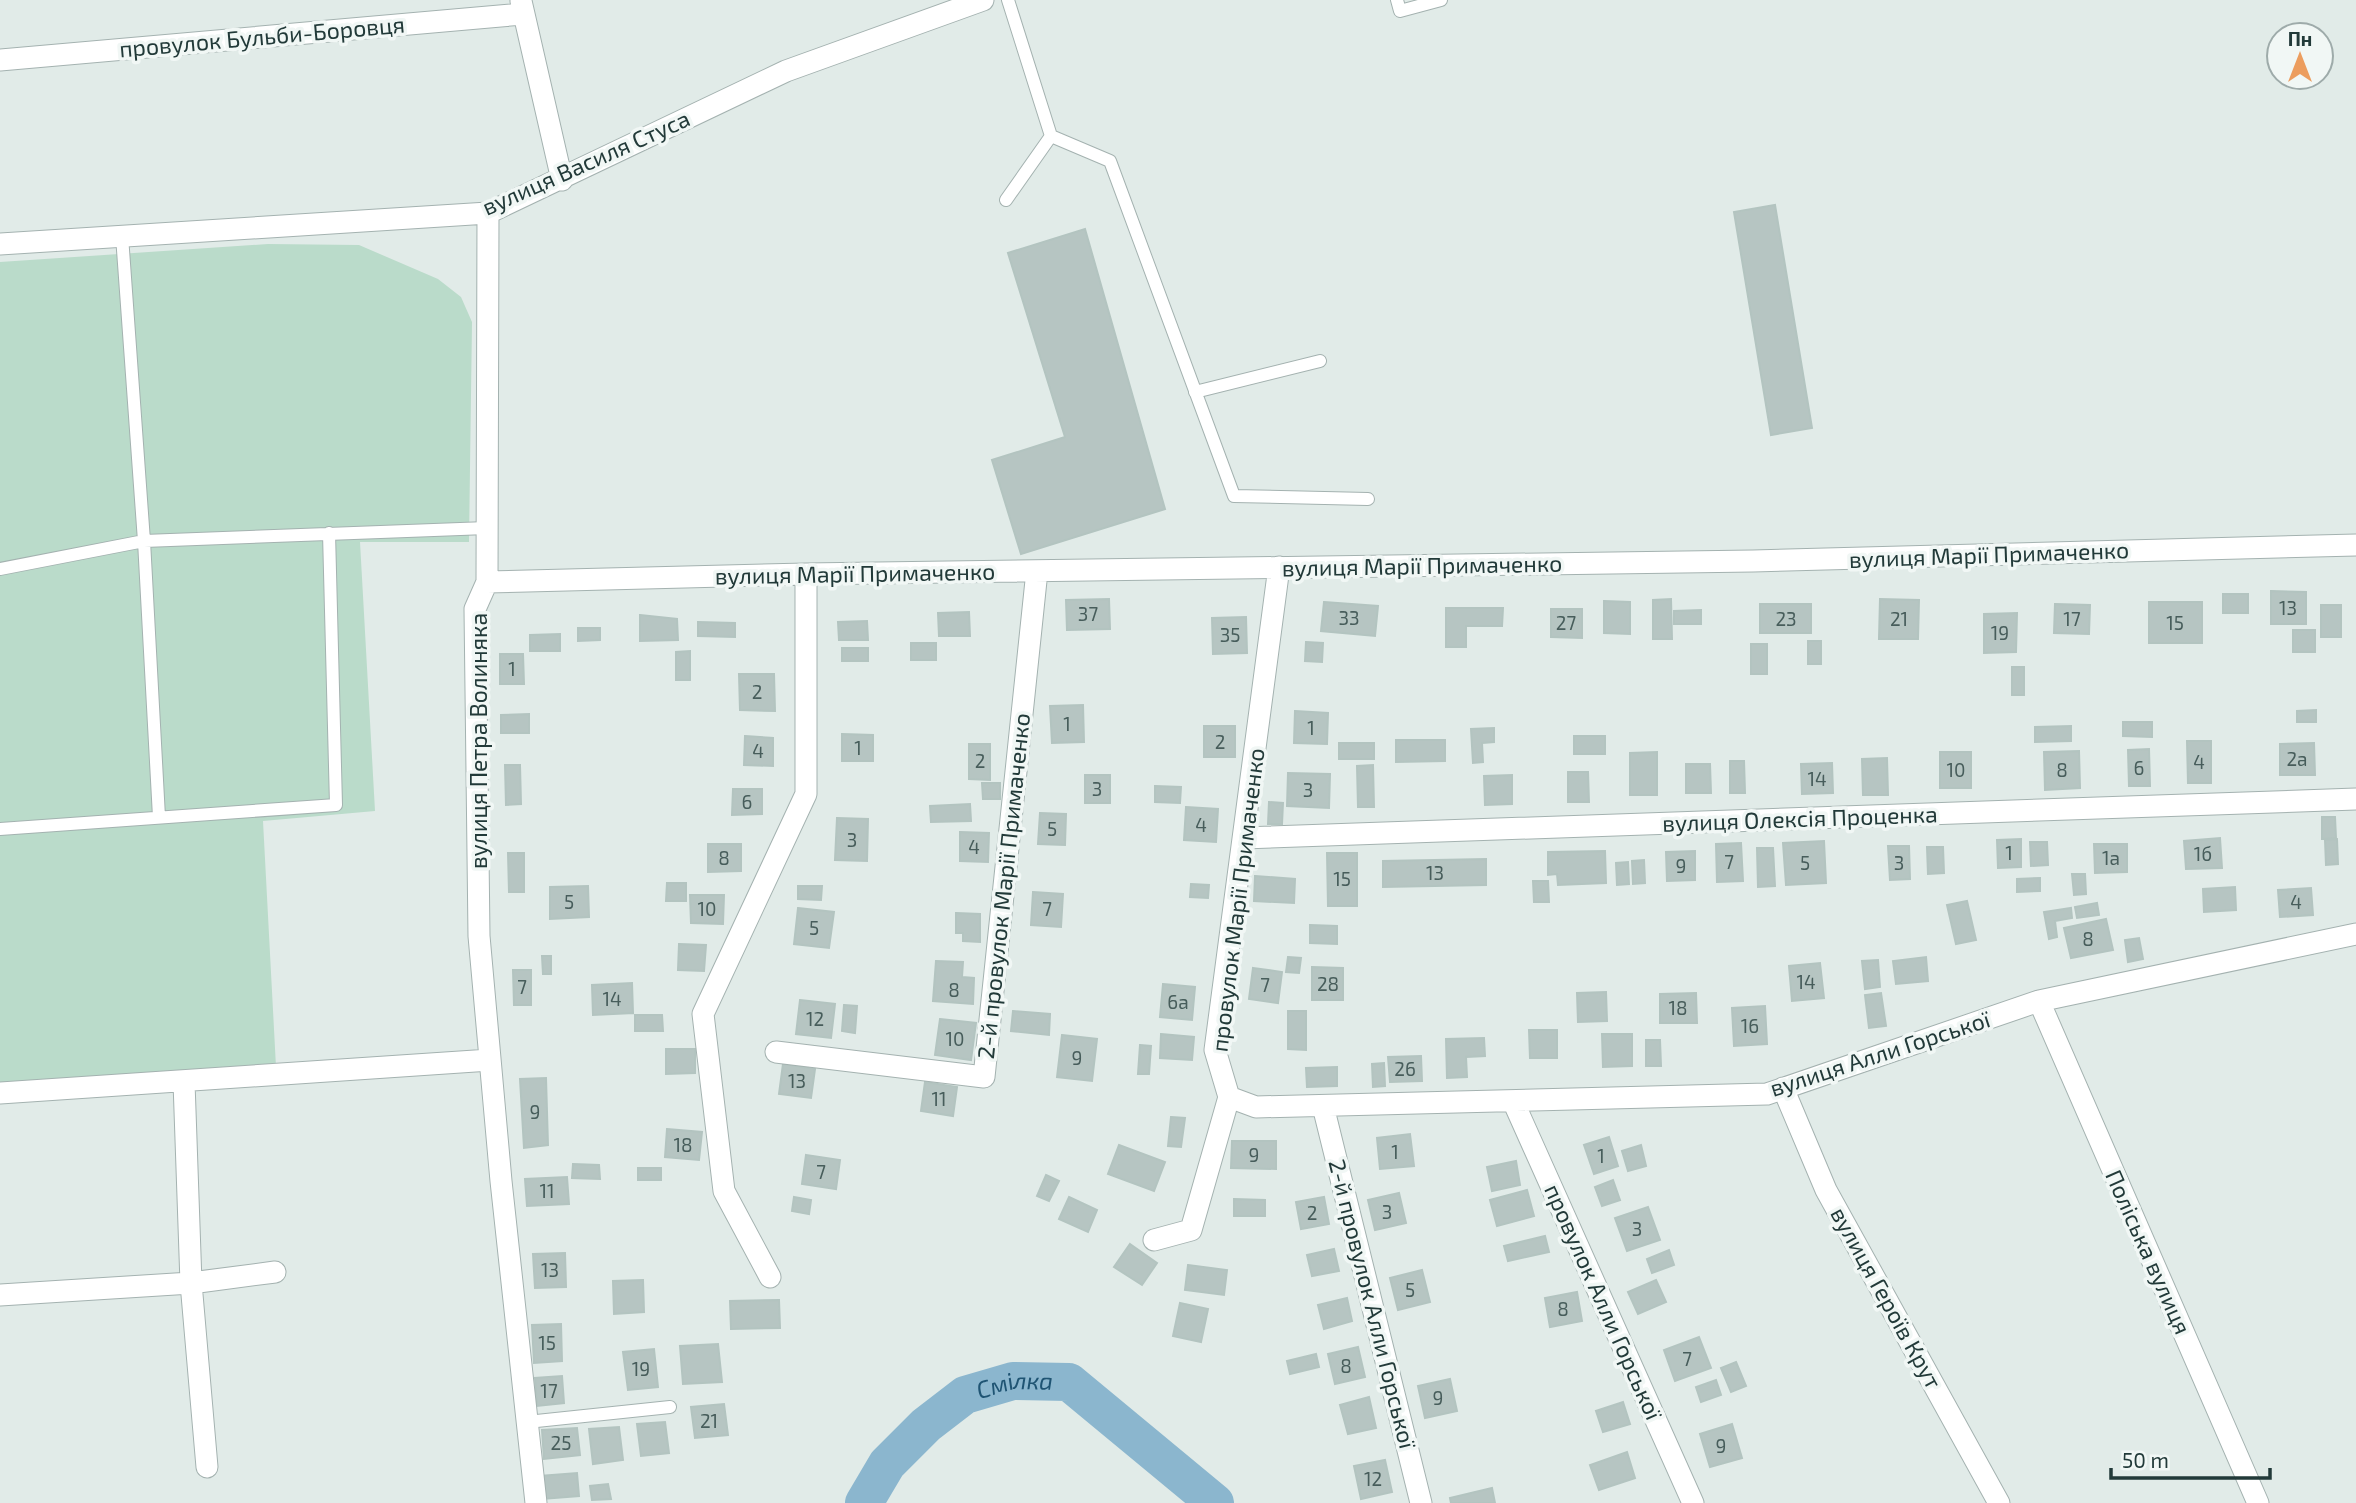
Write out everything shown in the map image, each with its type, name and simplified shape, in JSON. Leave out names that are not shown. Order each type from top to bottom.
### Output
[{"type":"street","name":"вулиця Василя Стуса","points":[[0,244],[488,213],[786,71],[983,0]]},
{"type":"street","points":[[522,7],[562,180]]},
{"type":"street","name":"провулок Бульби-Боровця","points":[[0,60],[522,7]]},
{"type":"street","name":"вулиця Петра Волиняка","points":[[488,213],[487,582],[475,609],[480,936],[490,1060],[536,1503]]},
{"type":"street","name":"вулиця Марії Примаченко","points":[[487,582],[806,574],[1753,561],[2356,545]]},
{"type":"street","name":"провулок Марії Примаченко","points":[[1229,1097],[1215,1051],[1279,568]]},
{"type":"street","name":"2-й провулок Марії Примаченко","points":[[776,1052],[984,1077],[1037,571]]},
{"type":"street","points":[[770,1278],[724,1191],[703,1014],[806,794],[806,574]]},
{"type":"street","name":"вулиця Олексія Проценка","points":[[1243,838],[2356,799]]},
{"type":"street","name":"вулиця Алли Горської","points":[[1229,1097],[1256,1107],[1767,1094],[2039,1001],[2356,933]]},
{"type":"street","name":"Поліська вулиця","points":[[2039,1001],[2258,1503]]},
{"type":"street","points":[[0,1093],[490,1060]]},
{"type":"street","points":[[184,1082],[191,1283],[206,1467]]},
{"type":"street","name":"вулиця Героїв Крут","points":[[1783,1088],[1826,1190],[1999,1503]]},
{"type":"street","points":[[1154,1240],[1191,1230],[1229,1097]]},
{"type":"street","name":"провулок Алли Горської","points":[[1513,1101],[1693,1503]]},
{"type":"street","name":"2-й провулок Алли Горської","points":[[1323,1105],[1421,1503]]},
{"type":"street","points":[[0,1295],[191,1283],[275,1272]]},
{"type":"lane","points":[[1009,0],[1051,136],[1110,161],[1234,496],[1368,499]]},
{"type":"lane","points":[[1397,0],[1400,11],[1441,0]]},
{"type":"lane","points":[[1006,200],[1051,136]]},
{"type":"lane","points":[[122,236],[144,541],[159,817]]},
{"type":"lane","points":[[1195,392],[1320,361]]},
{"type":"lane","points":[[0,569],[144,541],[487,528]]},
{"type":"lane","points":[[0,828],[336,805],[329,533]]},
{"type":"lane","points":[[527,1422],[670,1407]]},
{"type":"green space","points":[[268,244],[359,245],[438,279],[461,297],[472,322],[469,542],[360,542],[375,811],[263,821],[276,1067],[0,1084],[0,262]]},
{"type":"building","points":[[1775,205],[1812,428],[1771,435],[1734,212]]},
{"type":"building","points":[[1085,229],[1165,509],[1021,554],[992,460],[1065,437],[1008,253]]},
{"type":"building","points":[[2271,591],[2306,592],[2306,624],[2271,624]]},
{"type":"building","points":[[2223,594],[2248,594],[2248,613],[2223,613]]},
{"type":"building","points":[[1109,599],[1110,629],[1067,630],[1066,600]]},
{"type":"building","points":[[1671,599],[1672,639],[1653,639],[1653,600]]},
{"type":"building","points":[[1880,599],[1919,600],[1918,639],[1879,639]]},
{"type":"building","points":[[1604,601],[1630,602],[1630,634],[1604,633]]},
{"type":"building","points":[[1324,602],[1378,606],[1375,636],[1321,631]]},
{"type":"building","points":[[2149,602],[2202,602],[2202,643],[2149,643]]},
{"type":"building","points":[[1760,604],[1811,604],[1811,633],[1760,633]]},
{"type":"building","points":[[2055,604],[2090,605],[2089,634],[2054,633]]},
{"type":"building","points":[[2321,605],[2341,605],[2341,637],[2321,637]]},
{"type":"building","points":[[1446,608],[1503,608],[1502,626],[1466,626],[1466,647],[1446,647]]},
{"type":"building","points":[[1551,609],[1582,609],[1582,638],[1551,637]]},
{"type":"building","points":[[1701,610],[1701,624],[1674,624],[1674,611]]},
{"type":"building","points":[[969,612],[970,636],[939,636],[938,613]]},
{"type":"building","points":[[2017,613],[2016,652],[1984,653],[1984,614]]},
{"type":"building","points":[[640,615],[677,619],[678,640],[640,641]]},
{"type":"building","points":[[1246,617],[1247,653],[1213,654],[1212,618]]},
{"type":"building","points":[[867,621],[868,640],[839,640],[838,622]]},
{"type":"building","points":[[698,622],[735,623],[735,637],[698,636]]},
{"type":"building","points":[[578,628],[600,628],[600,640],[578,641]]},
{"type":"building","points":[[2293,630],[2315,630],[2315,652],[2293,652]]},
{"type":"building","points":[[560,634],[560,651],[530,651],[530,635]]},
{"type":"building","points":[[1808,641],[1821,641],[1821,664],[1808,664]]},
{"type":"building","points":[[1306,642],[1323,643],[1322,662],[1305,661]]},
{"type":"building","points":[[911,643],[936,643],[936,660],[911,660]]},
{"type":"building","points":[[1751,644],[1767,644],[1767,674],[1751,674]]},
{"type":"building","points":[[842,648],[868,648],[868,661],[842,661]]},
{"type":"building","points":[[690,651],[690,680],[676,680],[676,652]]},
{"type":"building","points":[[500,654],[523,654],[524,684],[500,684]]},
{"type":"building","points":[[2012,667],[2024,667],[2024,695],[2012,695]]},
{"type":"building","points":[[739,674],[774,674],[775,711],[740,710]]},
{"type":"building","points":[[1083,705],[1084,742],[1052,743],[1050,706]]},
{"type":"building","points":[[2316,710],[2316,722],[2297,722],[2297,711]]},
{"type":"building","points":[[1295,711],[1328,713],[1327,744],[1294,743]]},
{"type":"building","points":[[529,714],[529,733],[501,733],[501,715]]},
{"type":"building","points":[[2123,722],[2152,722],[2152,737],[2123,736]]},
{"type":"building","points":[[1204,726],[1235,726],[1235,757],[1204,757]]},
{"type":"building","points":[[2071,726],[2071,741],[2035,742],[2035,727]]},
{"type":"building","points":[[1494,728],[1494,742],[1482,743],[1483,762],[1473,763],[1471,729]]},
{"type":"building","points":[[842,734],[873,735],[873,761],[842,761]]},
{"type":"building","points":[[745,736],[773,738],[773,766],[744,765]]},
{"type":"building","points":[[1574,736],[1605,736],[1605,754],[1574,754]]},
{"type":"building","points":[[1396,740],[1445,740],[1445,761],[1396,762]]},
{"type":"building","points":[[2187,741],[2211,741],[2211,783],[2188,783]]},
{"type":"building","points":[[1339,743],[1374,743],[1374,759],[1339,759]]},
{"type":"building","points":[[2314,743],[2315,775],[2280,775],[2280,744]]},
{"type":"building","points":[[969,744],[990,744],[990,780],[969,779]]},
{"type":"building","points":[[2149,749],[2150,786],[2129,786],[2128,750]]},
{"type":"building","points":[[2079,751],[2080,788],[2045,790],[2044,752]]},
{"type":"building","points":[[1657,752],[1657,795],[1630,795],[1630,753]]},
{"type":"building","points":[[1940,752],[1971,752],[1971,788],[1940,788]]},
{"type":"building","points":[[1887,758],[1888,795],[1863,795],[1862,759]]},
{"type":"building","points":[[1730,761],[1744,761],[1745,793],[1730,793]]},
{"type":"building","points":[[1832,763],[1833,793],[1802,794],[1801,764]]},
{"type":"building","points":[[1686,764],[1710,764],[1711,793],[1686,793]]},
{"type":"building","points":[[505,765],[520,765],[521,804],[506,805]]},
{"type":"building","points":[[1373,765],[1374,807],[1358,807],[1357,766]]},
{"type":"building","points":[[1568,772],[1588,772],[1589,802],[1568,802]]},
{"type":"building","points":[[1288,773],[1330,774],[1329,808],[1287,806]]},
{"type":"building","points":[[1085,775],[1110,775],[1110,803],[1085,803]]},
{"type":"building","points":[[1512,775],[1512,804],[1485,805],[1484,776]]},
{"type":"building","points":[[982,783],[1000,783],[1000,799],[983,799]]},
{"type":"building","points":[[1155,786],[1181,787],[1180,803],[1155,802]]},
{"type":"building","points":[[733,789],[762,789],[762,814],[732,815]]},
{"type":"building","points":[[1269,802],[1283,803],[1282,824],[1268,824]]},
{"type":"building","points":[[970,804],[971,821],[931,822],[930,806]]},
{"type":"building","points":[[1186,807],[1218,809],[1216,842],[1184,840]]},
{"type":"building","points":[[1040,813],[1066,814],[1065,845],[1038,844]]},
{"type":"building","points":[[2322,817],[2335,817],[2336,838],[2322,839]]},
{"type":"building","points":[[837,818],[868,819],[867,861],[835,860]]},
{"type":"building","points":[[960,832],[989,833],[988,862],[960,861]]},
{"type":"building","points":[[2220,838],[2222,868],[2186,869],[2184,841]]},
{"type":"building","points":[[2021,839],[2021,867],[1998,868],[1997,840]]},
{"type":"building","points":[[2337,839],[2338,864],[2326,865],[2325,840]]},
{"type":"building","points":[[1824,841],[1826,883],[1786,885],[1783,843]]},
{"type":"building","points":[[2030,842],[2047,842],[2048,865],[2031,866]]},
{"type":"building","points":[[1741,843],[1743,881],[1717,882],[1716,844]]},
{"type":"building","points":[[708,844],[741,844],[741,871],[708,872]]},
{"type":"building","points":[[2094,844],[2127,844],[2127,872],[2095,873]]},
{"type":"building","points":[[1888,846],[1909,846],[1910,879],[1890,880]]},
{"type":"building","points":[[1927,847],[1943,847],[1944,873],[1928,874]]},
{"type":"building","points":[[1757,848],[1773,848],[1775,886],[1758,887]]},
{"type":"building","points":[[1605,851],[1606,883],[1558,885],[1557,874],[1548,875],[1548,852]]},
{"type":"building","points":[[1695,851],[1695,880],[1667,881],[1666,852]]},
{"type":"building","points":[[508,853],[524,853],[524,892],[509,892]]},
{"type":"building","points":[[1327,853],[1357,853],[1357,906],[1328,906]]},
{"type":"building","points":[[1486,859],[1486,885],[1383,887],[1383,861]]},
{"type":"building","points":[[1644,860],[1645,883],[1633,884],[1632,861]]},
{"type":"building","points":[[1628,862],[1629,884],[1617,885],[1616,863]]},
{"type":"building","points":[[2072,874],[2085,874],[2086,894],[2074,895]]},
{"type":"building","points":[[1255,876],[1295,879],[1294,903],[1254,901]]},
{"type":"building","points":[[2040,878],[2040,891],[2017,892],[2017,879]]},
{"type":"building","points":[[1533,881],[1548,881],[1549,902],[1534,902]]},
{"type":"building","points":[[667,883],[686,883],[686,901],[666,901]]},
{"type":"building","points":[[1191,884],[1209,885],[1208,898],[1190,897]]},
{"type":"building","points":[[588,886],[589,917],[550,919],[550,887]]},
{"type":"building","points":[[798,886],[822,886],[821,900],[798,899]]},
{"type":"building","points":[[2235,887],[2236,910],[2204,912],[2203,889]]},
{"type":"building","points":[[2311,888],[2313,915],[2280,917],[2278,890]]},
{"type":"building","points":[[1033,892],[1063,894],[1061,927],[1031,925]]},
{"type":"building","points":[[690,895],[724,895],[723,924],[691,923]]},
{"type":"building","points":[[1967,901],[1976,940],[1956,944],[1947,905]]},
{"type":"building","points":[[2097,903],[2099,915],[2077,918],[2075,907]]},
{"type":"building","points":[[798,908],[834,912],[829,948],[794,944]]},
{"type":"building","points":[[2071,908],[2072,918],[2055,921],[2057,937],[2049,939],[2044,912]]},
{"type":"building","points":[[956,913],[980,914],[980,942],[963,941],[963,933],[956,933]]},
{"type":"building","points":[[2106,919],[2113,950],[2071,958],[2064,928]]},
{"type":"building","points":[[1310,925],[1337,926],[1337,944],[1310,943]]},
{"type":"building","points":[[2139,938],[2143,959],[2128,962],[2125,940]]},
{"type":"building","points":[[679,944],[706,945],[704,971],[678,970]]},
{"type":"building","points":[[542,956],[551,956],[551,974],[543,974]]},
{"type":"building","points":[[1288,957],[1301,958],[1299,973],[1286,972]]},
{"type":"building","points":[[1926,957],[1928,981],[1896,984],[1893,961]]},
{"type":"building","points":[[1878,960],[1880,987],[1865,989],[1862,961]]},
{"type":"building","points":[[936,961],[963,962],[962,977],[974,978],[973,1004],[933,1001]]},
{"type":"building","points":[[1820,963],[1824,998],[1792,1001],[1789,966]]},
{"type":"building","points":[[1312,967],[1343,968],[1343,1000],[1312,1000]]},
{"type":"building","points":[[1253,968],[1282,972],[1278,1003],[1249,999]]},
{"type":"building","points":[[513,970],[531,970],[531,1005],[514,1005]]},
{"type":"building","points":[[632,983],[633,1013],[593,1015],[592,985]]},
{"type":"building","points":[[1163,984],[1195,987],[1192,1020],[1160,1017]]},
{"type":"building","points":[[1606,992],[1607,1021],[1578,1022],[1577,993]]},
{"type":"building","points":[[1696,993],[1697,1023],[1660,1023],[1660,994]]},
{"type":"building","points":[[1881,993],[1886,1026],[1869,1028],[1865,995]]},
{"type":"building","points":[[800,1000],[835,1004],[831,1038],[796,1034]]},
{"type":"building","points":[[844,1005],[857,1006],[855,1033],[842,1031]]},
{"type":"building","points":[[1765,1006],[1767,1044],[1734,1046],[1732,1008]]},
{"type":"building","points":[[1013,1011],[1050,1014],[1049,1035],[1011,1031]]},
{"type":"building","points":[[1288,1011],[1306,1011],[1306,1050],[1288,1049]]},
{"type":"building","points":[[635,1015],[662,1015],[663,1031],[635,1031]]},
{"type":"building","points":[[940,1019],[976,1023],[971,1060],[935,1055]]},
{"type":"building","points":[[1529,1030],[1557,1030],[1557,1058],[1530,1058]]},
{"type":"building","points":[[1161,1034],[1194,1037],[1192,1060],[1160,1058]]},
{"type":"building","points":[[1602,1034],[1632,1034],[1632,1066],[1603,1067]]},
{"type":"building","points":[[1062,1035],[1097,1039],[1092,1081],[1057,1077]]},
{"type":"building","points":[[1484,1038],[1485,1056],[1466,1057],[1467,1077],[1447,1078],[1446,1039]]},
{"type":"building","points":[[1646,1040],[1660,1040],[1661,1066],[1646,1066]]},
{"type":"building","points":[[1140,1045],[1151,1046],[1149,1074],[1138,1074]]},
{"type":"building","points":[[666,1049],[695,1049],[695,1073],[666,1074]]},
{"type":"building","points":[[1421,1056],[1422,1081],[1390,1082],[1388,1057]]},
{"type":"building","points":[[1384,1063],[1385,1086],[1373,1087],[1372,1064]]},
{"type":"building","points":[[783,1064],[815,1069],[811,1098],[779,1094]]},
{"type":"building","points":[[1337,1067],[1337,1086],[1307,1087],[1306,1068]]},
{"type":"building","points":[[546,1078],[548,1145],[524,1148],[520,1079]]},
{"type":"building","points":[[925,1082],[957,1087],[953,1116],[921,1111]]},
{"type":"building","points":[[1171,1117],[1185,1118],[1181,1147],[1168,1146]]},
{"type":"building","points":[[667,1129],[702,1132],[699,1160],[665,1157]]},
{"type":"building","points":[[1410,1134],[1414,1166],[1380,1169],[1377,1138]]},
{"type":"building","points":[[1609,1137],[1618,1166],[1594,1174],[1584,1145]]},
{"type":"building","points":[[1232,1141],[1276,1141],[1276,1169],[1231,1168]]},
{"type":"building","points":[[1119,1145],[1165,1162],[1154,1191],[1108,1174]]},
{"type":"building","points":[[1641,1145],[1646,1166],[1628,1171],[1622,1151]]},
{"type":"building","points":[[806,1155],[840,1160],[836,1189],[802,1184]]},
{"type":"building","points":[[1516,1161],[1520,1185],[1492,1191],[1487,1167]]},
{"type":"building","points":[[573,1164],[599,1165],[600,1179],[572,1178]]},
{"type":"building","points":[[638,1168],[661,1168],[661,1180],[638,1180]]},
{"type":"building","points":[[1046,1175],[1059,1181],[1049,1201],[1037,1196]]},
{"type":"building","points":[[567,1177],[569,1204],[527,1206],[525,1179]]},
{"type":"building","points":[[1613,1180],[1620,1200],[1602,1206],[1595,1187]]},
{"type":"building","points":[[1527,1190],[1534,1216],[1497,1226],[1490,1200]]},
{"type":"building","points":[[1399,1193],[1406,1223],[1375,1230],[1368,1200]]},
{"type":"building","points":[[794,1197],[811,1200],[809,1214],[792,1211]]},
{"type":"building","points":[[1069,1197],[1097,1210],[1088,1232],[1059,1219]]},
{"type":"building","points":[[1324,1197],[1329,1224],[1301,1229],[1296,1202]]},
{"type":"building","points":[[1234,1199],[1265,1200],[1265,1216],[1234,1216]]},
{"type":"building","points":[[1648,1207],[1660,1240],[1627,1251],[1615,1218]]},
{"type":"building","points":[[1545,1236],[1549,1252],[1508,1261],[1504,1246]]},
{"type":"building","points":[[1130,1244],[1157,1263],[1142,1285],[1114,1267]]},
{"type":"building","points":[[1334,1249],[1339,1271],[1312,1276],[1307,1255]]},
{"type":"building","points":[[1669,1250],[1674,1265],[1652,1273],[1647,1259]]},
{"type":"building","points":[[565,1253],[566,1287],[535,1288],[533,1254]]},
{"type":"building","points":[[1188,1265],[1227,1270],[1224,1295],[1185,1290]]},
{"type":"building","points":[[1422,1270],[1430,1302],[1398,1310],[1390,1278]]},
{"type":"building","points":[[643,1280],[644,1312],[614,1314],[613,1281]]},
{"type":"building","points":[[1656,1280],[1666,1302],[1638,1314],[1628,1292]]},
{"type":"building","points":[[1577,1292],[1582,1321],[1550,1327],[1545,1298]]},
{"type":"building","points":[[1347,1298],[1352,1321],[1324,1329],[1318,1305]]},
{"type":"building","points":[[779,1300],[780,1328],[731,1329],[730,1301]]},
{"type":"building","points":[[1180,1303],[1208,1309],[1201,1342],[1173,1336]]},
{"type":"building","points":[[561,1324],[562,1361],[534,1363],[532,1325]]},
{"type":"building","points":[[1699,1337],[1711,1368],[1675,1381],[1664,1350]]},
{"type":"building","points":[[718,1344],[722,1382],[683,1384],[680,1346]]},
{"type":"building","points":[[1358,1347],[1365,1377],[1335,1384],[1328,1354]]},
{"type":"building","points":[[654,1349],[658,1387],[628,1390],[623,1352]]},
{"type":"building","points":[[1316,1354],[1319,1367],[1290,1374],[1287,1361]]},
{"type":"building","points":[[1736,1362],[1746,1386],[1731,1392],[1721,1368]]},
{"type":"building","points":[[562,1376],[564,1403],[537,1406],[535,1378]]},
{"type":"building","points":[[1450,1379],[1457,1411],[1425,1418],[1418,1386]]},
{"type":"building","points":[[1716,1380],[1721,1395],[1701,1402],[1696,1387]]},
{"type":"building","points":[[1369,1397],[1376,1428],[1348,1434],[1340,1405]]},
{"type":"building","points":[[1623,1402],[1630,1424],[1603,1432],[1596,1411]]},
{"type":"building","points":[[724,1404],[728,1435],[695,1438],[691,1407]]},
{"type":"building","points":[[665,1422],[669,1453],[641,1456],[637,1424]]},
{"type":"building","points":[[1732,1424],[1742,1458],[1710,1467],[1700,1434]]},
{"type":"building","points":[[619,1427],[623,1460],[593,1464],[589,1429]]},
{"type":"building","points":[[577,1428],[580,1455],[544,1459],[542,1430]]},
{"type":"building","points":[[1627,1452],[1635,1478],[1599,1490],[1590,1465]]},
{"type":"building","points":[[1385,1460],[1392,1492],[1361,1499],[1354,1466]]},
{"type":"building","points":[[577,1473],[579,1496],[542,1499],[540,1476]]},
{"type":"building","points":[[608,1484],[611,1499],[592,1500],[590,1486]]},
{"type":"building","points":[[1492,1488],[1495,1503],[1451,1503],[1450,1498]]},
{"type":"waterway","name":"Смілка","points":[[864,1503],[887,1464],[926,1425],[965,1395],[1013,1381],[1069,1382],[1215,1503]]}]
